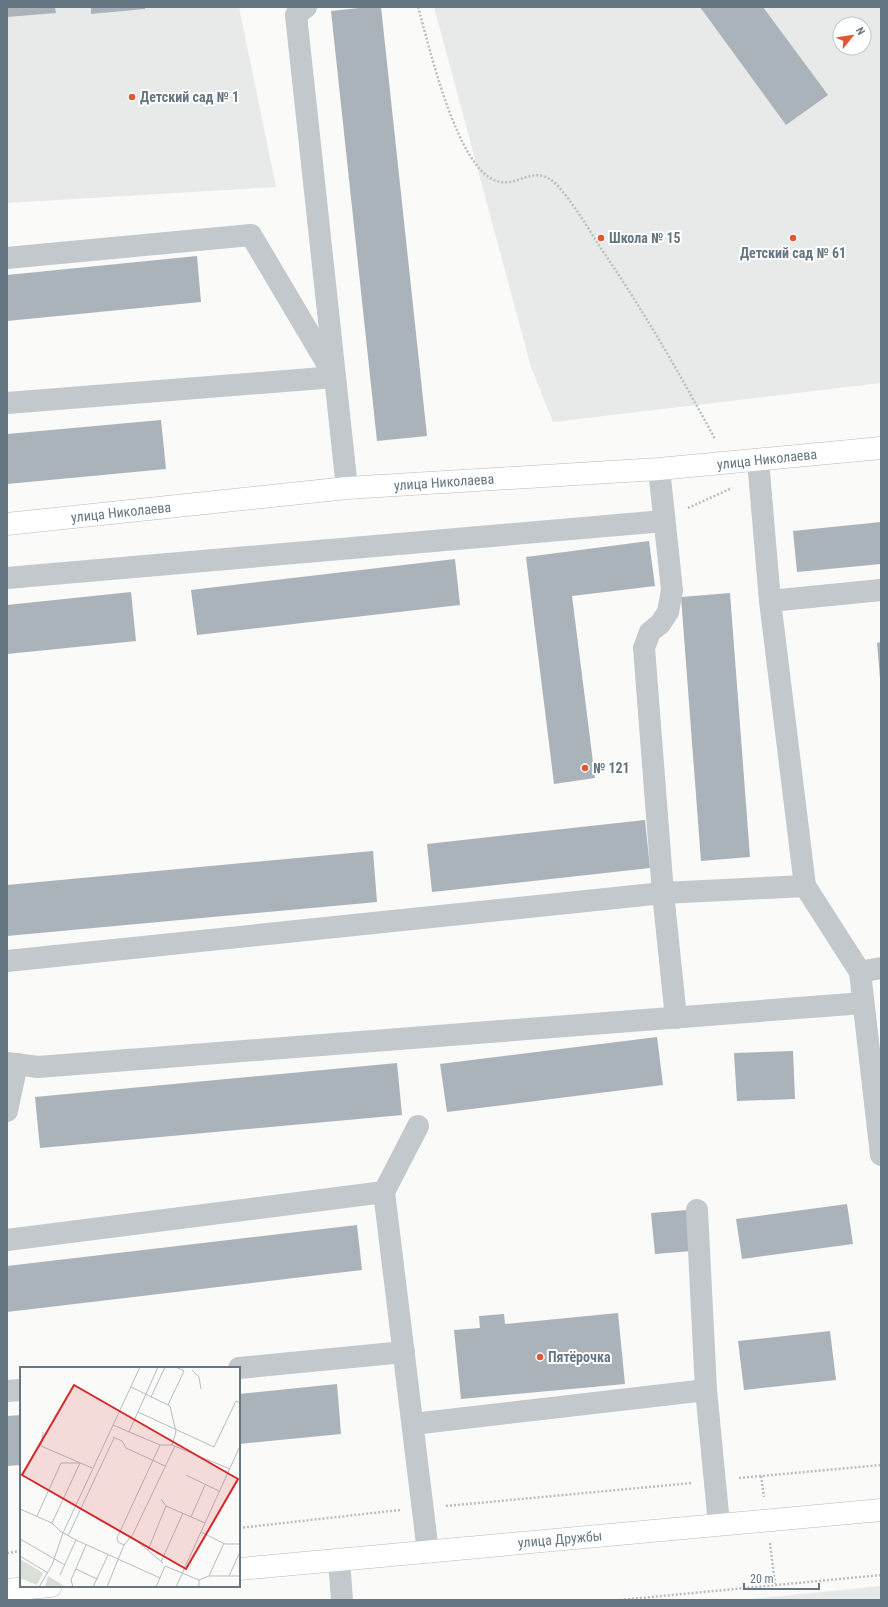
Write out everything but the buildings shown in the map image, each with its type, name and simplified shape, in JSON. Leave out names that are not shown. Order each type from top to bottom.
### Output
[{"type":"main road","name":"улица Николаева","points":[[7,524],[347,488],[659,469],[881,448]]},
{"type":"main road","name":"улица Дружбы","points":[[240,1569],[881,1510]]},
{"type":"main road","points":[[7,1590],[40,1587]]},
{"type":"lane","points":[[306,7],[296,15],[347,488]]},
{"type":"lane","points":[[7,258],[251,235],[335,377]]},
{"type":"lane","points":[[7,403],[335,377]]},
{"type":"lane","points":[[758,460],[770,601],[805,886],[860,972],[862,1003],[881,1155]]},
{"type":"lane","points":[[659,469],[672,590],[668,612],[660,624],[650,632],[644,648],[663,893],[676,1018]]},
{"type":"lane","points":[[7,578],[664,521]]},
{"type":"lane","points":[[770,601],[881,590]]},
{"type":"lane","points":[[7,962],[663,893],[805,886]]},
{"type":"lane","points":[[860,972],[881,968]]},
{"type":"lane","points":[[7,1111],[12,1064],[38,1067],[862,1003]]},
{"type":"lane","points":[[418,1126],[384,1192],[428,1552]]},
{"type":"lane","points":[[7,1240],[384,1192]]},
{"type":"lane","points":[[697,1210],[706,1390],[719,1524]]},
{"type":"lane","points":[[240,1368],[404,1352]]},
{"type":"lane","points":[[7,1392],[20,1390]]},
{"type":"lane","points":[[413,1424],[706,1390]]},
{"type":"lane","points":[[339,1560],[342,1600]]},
{"type":"path","points":[[418,7],[438,78],[464,145],[474,163],[487,177],[498,182],[509,182],[528,175],[543,176],[556,185],[609,260],[648,321],[717,444]]},
{"type":"path","points":[[240,1528],[423,1508],[881,1465]]},
{"type":"path","points":[[761,1476],[764,1500]]},
{"type":"path","points":[[770,1542],[775,1584]]},
{"type":"path","points":[[7,1553],[20,1551]]},
{"type":"path","points":[[620,1600],[881,1575]]},
{"type":"shaded area","name":"Детский сад № 1","points":[[7,7],[239,7],[276,187],[7,203]]},
{"type":"shaded area","name":"Школа № 15","points":[[434,7],[881,7],[881,383],[553,422],[531,367]]},
{"type":"shaded area","points":[[881,1586],[881,1600],[741,1600]]},
{"type":"place","name":"Детский сад № 1","points":[[132,97]]},
{"type":"place","name":"Школа № 15","points":[[601,238]]},
{"type":"place","name":"Детский сад № 61","points":[[793,238]]},
{"type":"place","name":"№ 121","points":[[585,768]]},
{"type":"place","name":"Пятёрочка","points":[[540,1357]]}]
